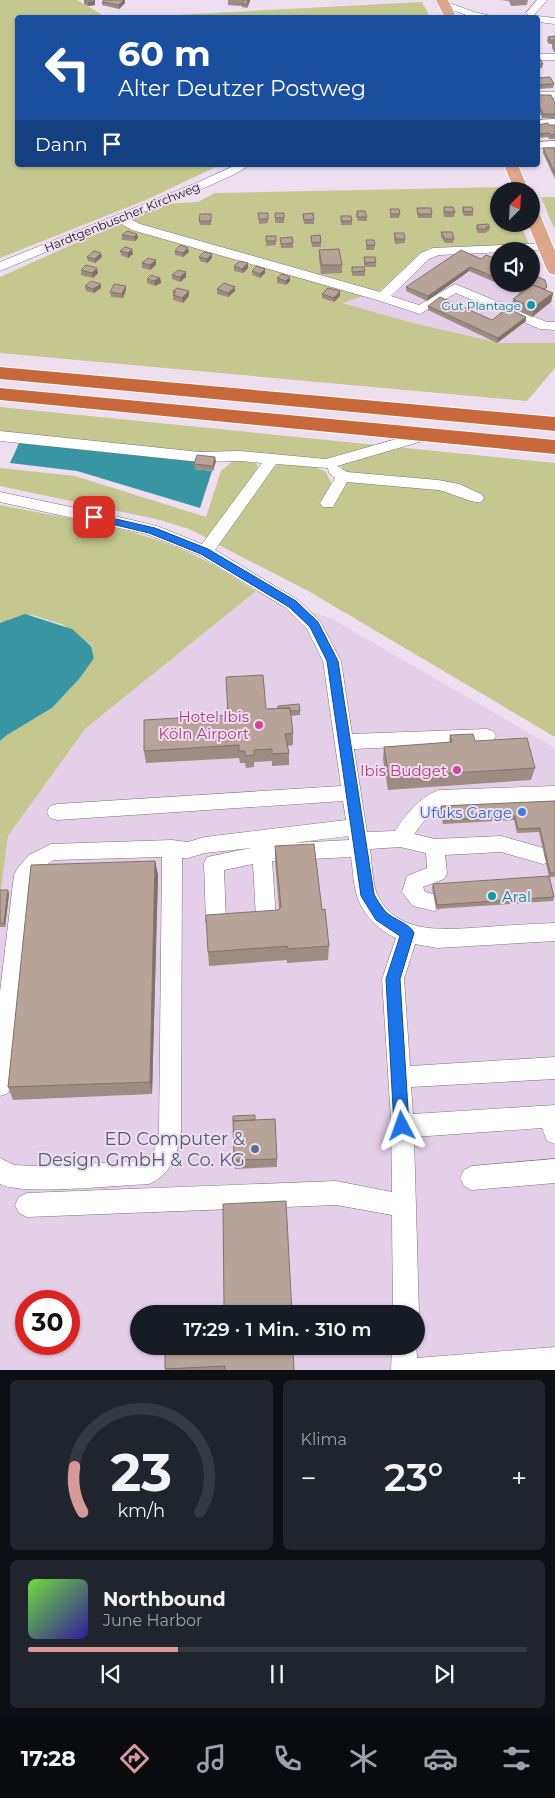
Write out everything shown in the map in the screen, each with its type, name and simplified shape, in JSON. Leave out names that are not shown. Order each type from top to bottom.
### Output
[{"type":"highway","points":[[0,372],[555,424]]},
{"type":"highway","points":[[0,394],[555,447]]},
{"type":"main road","points":[[443,2],[450,15]]},
{"type":"main road","points":[[513,167],[519,182]]},
{"type":"main road","points":[[539,232],[555,270]]},
{"type":"street","points":[[534,15],[542,0]]},
{"type":"street","points":[[443,2],[478,15]]},
{"type":"street","points":[[540,17],[555,21]]},
{"type":"street","points":[[540,24],[555,25]]},
{"type":"street","points":[[540,57],[555,57]]},
{"type":"street","points":[[540,95],[555,95]]},
{"type":"street","points":[[540,123],[555,122]]},
{"type":"street","points":[[540,145],[555,144]]},
{"type":"street","name":"Hardtgenbuscher Kirchweg","points":[[0,267],[223,177],[240,167]]},
{"type":"street","points":[[118,218],[136,227],[382,297],[420,310],[455,288],[545,326],[555,326]]},
{"type":"street","points":[[382,297],[425,256],[437,251],[545,246]]},
{"type":"street","points":[[0,436],[200,457],[240,456],[326,464],[428,435]]},
{"type":"street","points":[[204,551],[220,533],[272,459]]},
{"type":"street","points":[[326,464],[344,477],[438,485],[454,488],[476,498]]},
{"type":"street","points":[[328,503],[344,477]]},
{"type":"street","points":[[0,497],[151,530],[204,551],[292,604],[314,625],[332,661],[346,742],[351,793],[367,896],[381,916],[394,927],[408,933],[437,938],[555,932]]},
{"type":"street","points":[[346,742],[487,736]]},
{"type":"street","points":[[57,812],[351,793]]},
{"type":"street","points":[[400,839],[417,815],[439,798],[555,794]]},
{"type":"street","points":[[216,922],[214,863],[359,839]]},
{"type":"street","points":[[0,1085],[24,875],[36,861],[51,852],[172,848],[188,850],[205,845],[400,839],[435,847],[501,844],[543,856]]},
{"type":"street","points":[[434,902],[420,900],[412,892],[414,882],[437,873],[435,847]]},
{"type":"street","points":[[0,1170],[10,1177],[34,1178],[149,1172],[165,1155],[170,1133],[172,848]]},
{"type":"street","points":[[262,854],[266,918]]},
{"type":"street","points":[[406,1305],[402,1126],[393,979],[408,933]]},
{"type":"street","points":[[398,1077],[462,1075],[555,1068]]},
{"type":"street","points":[[402,1126],[554,1122]]},
{"type":"street","points":[[472,1178],[555,1171]]},
{"type":"street","points":[[28,1205],[336,1193],[405,1206]]},
{"type":"street","points":[[404,1370],[405,1355]]},
{"type":"street","points":[[416,1370],[555,1360]]},
{"type":"shaded area","points":[[490,246],[490,292],[540,292],[540,273],[555,312],[555,343],[500,343],[413,323],[342,303],[381,290],[429,248]]},
{"type":"shaded area","points":[[256,591],[332,619],[555,748],[555,1370],[0,1370],[0,897],[8,836],[85,729]]},
{"type":"green space","points":[[0,0],[77,0],[103,15],[15,15],[15,167],[216,167],[146,200],[0,258]]},
{"type":"green space","points":[[422,2],[429,15],[174,15]]},
{"type":"green space","points":[[490,187],[490,232],[524,232],[528,242],[490,242],[490,246],[429,248],[381,290],[342,303],[413,323],[500,343],[555,343],[555,368],[527,401],[0,353],[0,277],[162,204],[198,202],[215,193]]},
{"type":"green space","points":[[541,197],[555,197],[555,229],[553,226]]},
{"type":"green space","points":[[0,407],[555,463],[555,737],[310,592],[217,544],[266,472],[284,463],[299,463],[326,472],[332,485],[322,502],[327,507],[344,483],[355,482],[437,488],[475,500],[478,496],[440,482],[368,479],[348,473],[338,462],[229,453],[199,455],[0,433]]},
{"type":"green space","points":[[235,459],[256,463],[259,470],[209,539],[189,529],[160,520],[0,486],[0,468],[75,476],[206,517],[221,471]]},
{"type":"green space","points":[[0,505],[100,524],[174,546],[219,568],[256,591],[85,729],[8,836],[0,897],[0,741],[52,708],[80,678],[94,658],[91,645],[64,625],[32,615],[0,623]]},
{"type":"water","points":[[20,441],[196,460],[194,469],[212,471],[200,508],[77,471],[10,463]]},
{"type":"water","points":[[25,614],[72,629],[91,646],[94,658],[80,678],[52,708],[0,741],[0,623]]},
{"type":"building","points":[[104,0],[124,0],[119,5],[102,2]]},
{"type":"building","points":[[244,0],[248,0],[247,4],[242,4]]},
{"type":"building","points":[[555,36],[555,40],[550,40],[548,37]]},
{"type":"building","points":[[550,77],[554,84],[540,85],[540,78]]},
{"type":"building","points":[[540,95],[551,95],[555,104],[555,114],[543,114],[540,107]]},
{"type":"building","points":[[548,123],[549,125],[555,125],[555,134],[540,134],[540,125]]},
{"type":"building","points":[[543,148],[555,148],[555,173]]},
{"type":"building","points":[[444,207],[453,207],[455,212],[445,212]]},
{"type":"building","points":[[463,207],[472,207],[473,211],[464,212]]},
{"type":"building","points":[[417,208],[431,208],[432,214],[418,214]]},
{"type":"building","points":[[390,209],[399,209],[400,214],[391,214]]},
{"type":"building","points":[[357,211],[365,211],[367,217],[358,217]]},
{"type":"building","points":[[258,213],[268,213],[268,219],[259,219]]},
{"type":"building","points":[[275,213],[284,213],[284,218],[275,218]]},
{"type":"building","points":[[313,213],[314,219],[304,220],[303,214]]},
{"type":"building","points":[[200,214],[211,214],[211,221],[199,221]]},
{"type":"building","points":[[341,216],[351,216],[352,221],[341,221]]},
{"type":"building","points":[[488,224],[490,227],[478,229],[477,225]]},
{"type":"building","points":[[127,231],[137,234],[134,237],[122,235]]},
{"type":"building","points":[[441,232],[452,232],[454,239],[445,239]]},
{"type":"building","points":[[394,233],[404,233],[405,239],[396,239]]},
{"type":"building","points":[[320,235],[321,242],[312,243],[311,236]]},
{"type":"building","points":[[266,236],[276,236],[276,241],[266,241]]},
{"type":"building","points":[[292,237],[293,243],[281,244],[280,238]]},
{"type":"building","points":[[366,240],[374,240],[375,245],[367,245]]},
{"type":"building","points":[[180,245],[188,248],[183,253],[175,251]]},
{"type":"building","points":[[125,247],[132,249],[128,253],[120,251]]},
{"type":"building","points":[[339,249],[342,265],[322,265],[319,250]]},
{"type":"building","points":[[461,250],[481,259],[486,255],[490,257],[490,275],[470,267],[428,296],[406,287]]},
{"type":"building","points":[[94,251],[101,253],[95,259],[87,257]]},
{"type":"building","points":[[204,252],[212,254],[207,259],[199,257]]},
{"type":"building","points":[[364,257],[375,257],[376,262],[365,263]]},
{"type":"building","points":[[148,258],[156,260],[150,265],[142,263]]},
{"type":"building","points":[[240,261],[248,263],[242,269],[234,266]]},
{"type":"building","points":[[86,265],[97,268],[92,273],[81,270]]},
{"type":"building","points":[[257,266],[265,269],[260,274],[252,271]]},
{"type":"building","points":[[352,267],[364,267],[365,271],[352,272]]},
{"type":"building","points":[[178,270],[186,272],[180,277],[172,275]]},
{"type":"building","points":[[282,274],[290,277],[286,281],[277,278]]},
{"type":"building","points":[[151,275],[160,278],[154,281],[147,279]]},
{"type":"building","points":[[540,278],[545,280],[547,287],[544,289],[540,288]]},
{"type":"building","points":[[91,281],[101,284],[93,289],[85,286]]},
{"type":"building","points":[[224,283],[235,287],[228,293],[217,289]]},
{"type":"building","points":[[114,284],[126,286],[122,294],[110,292]]},
{"type":"building","points":[[177,288],[189,291],[182,298],[173,295],[176,292],[173,291]]},
{"type":"building","points":[[328,288],[340,291],[334,298],[322,294]]},
{"type":"building","points":[[540,288],[553,293],[533,308],[513,299],[523,292],[540,292]]},
{"type":"building","points":[[440,297],[492,320],[508,308],[526,317],[498,338],[428,306]]},
{"type":"building","points":[[197,455],[215,457],[213,466],[194,464]]},
{"type":"building","name":"Hotel Ibis Köln Airport","points":[[263,675],[266,709],[290,708],[293,733],[285,734],[289,753],[272,754],[272,749],[254,750],[254,755],[245,756],[245,751],[239,751],[239,745],[144,751],[144,720],[228,715],[226,677]]},
{"type":"building","points":[[299,704],[300,711],[290,711],[290,708],[278,708],[278,706]]},
{"type":"building","points":[[473,734],[475,741],[527,738],[535,768],[389,777],[384,747],[452,742],[450,735]]},
{"type":"building","points":[[555,801],[555,873],[550,873],[540,828],[518,829],[515,816],[444,820],[441,806]]},
{"type":"building","points":[[314,844],[322,910],[325,909],[329,946],[288,949],[287,946],[208,952],[206,915],[278,910],[281,907],[275,846]]},
{"type":"building","points":[[155,861],[150,1082],[8,1087],[31,865]]},
{"type":"building","name":"Aral","points":[[549,876],[554,897],[437,905],[433,884]]},
{"type":"building","points":[[0,890],[8,890],[4,923],[0,923]]},
{"type":"building","points":[[255,1115],[255,1120],[233,1121],[233,1116]]},
{"type":"building","name":"ED Computer & Design GmbH & Co. KG","points":[[275,1119],[277,1159],[234,1160],[233,1121]]},
{"type":"building","points":[[286,1201],[292,1305],[224,1305],[223,1204]]},
{"type":"building","points":[[165,1355],[293,1355],[294,1370],[225,1370],[225,1366],[165,1369]]},
{"type":"place","name":"Gut Plantage","points":[[531,305]]},
{"type":"place","name":"Hotel Ibis Köln Airport","points":[[259,725]]},
{"type":"place","name":"Ibis Budget","points":[[457,770]]},
{"type":"place","name":"Ufuks Garge","points":[[522,812]]},
{"type":"place","name":"Aral","points":[[492,896]]},
{"type":"place","name":"ED Computer & Design GmbH & Co. KG","points":[[255,1149]]},
{"type":"route","points":[[94,517],[151,530],[204,551],[292,604],[314,625],[321,638],[332,661],[346,742],[351,793],[367,896],[381,916],[394,927],[408,933],[393,979],[402,1126]]}]
